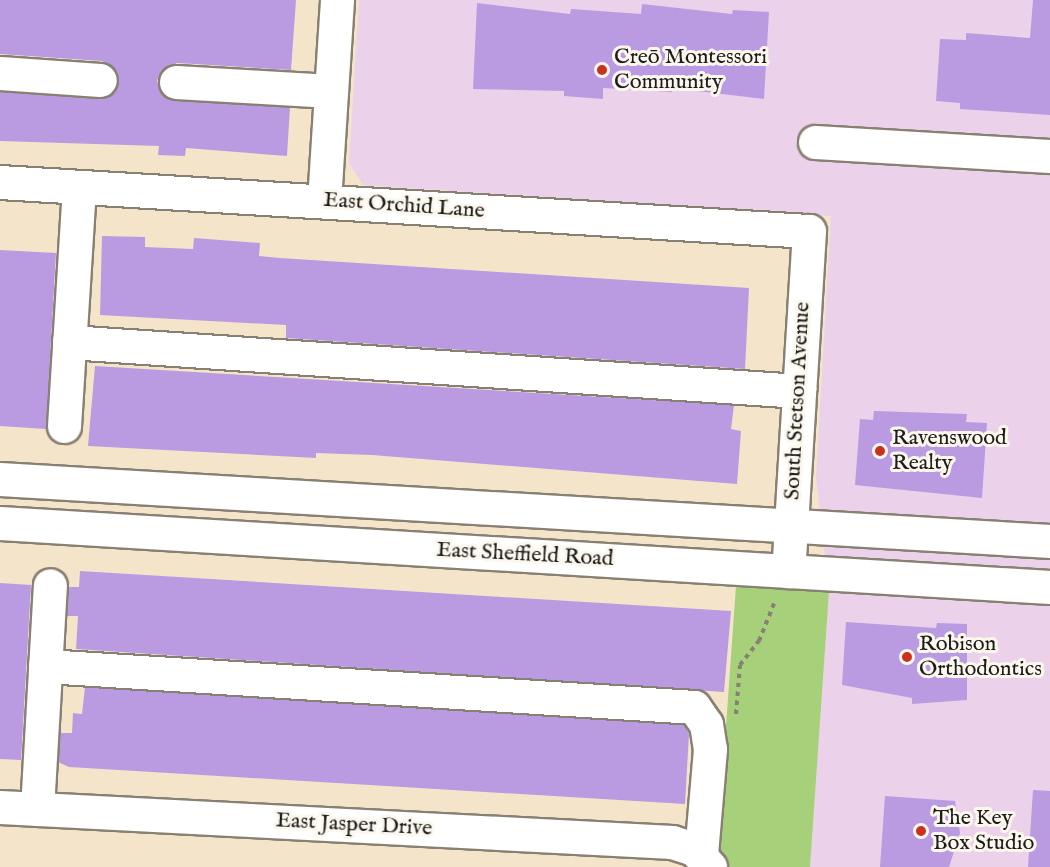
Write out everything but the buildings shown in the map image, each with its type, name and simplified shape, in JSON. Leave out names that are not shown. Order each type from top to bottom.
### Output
[{"type":"street","points":[[324,201],[337,0]]},
{"type":"street","points":[[0,73],[100,80]]},
{"type":"street","points":[[176,82],[331,91]]},
{"type":"street","points":[[815,142],[1050,156]]},
{"type":"street","name":"East Orchid Lane","points":[[0,182],[809,231]]},
{"type":"street","points":[[64,426],[80,187]]},
{"type":"street","name":"South Stetson Avenue","points":[[775,570],[791,527],[809,231]]},
{"type":"street","points":[[69,342],[799,391]]},
{"type":"street","name":"East Sheffield Road","points":[[0,479],[1050,541]]},
{"type":"street","name":"East Sheffield Road","points":[[0,523],[1050,587]]},
{"type":"street","points":[[37,809],[50,585]]},
{"type":"street","points":[[45,666],[694,707],[706,724],[710,749],[705,859]]},
{"type":"street","name":"East Jasper Drive","points":[[0,807],[672,842],[705,859]]},
{"type":"path","points":[[735,723],[740,665],[759,641],[775,597],[762,596],[775,570]]},
{"type":"shaded area","points":[[359,0],[1050,0],[1050,867],[810,867],[829,591],[816,478],[831,216],[363,185],[349,163]]},
{"type":"green space","points":[[736,586],[829,591],[810,867],[716,867]]},
{"type":"place","name":"Creō Montessori Community","points":[[602,70]]},
{"type":"place","name":"Ravenswood Realty","points":[[880,451]]},
{"type":"place","name":"Robison Orthodontics","points":[[907,657]]},
{"type":"place","name":"The Key Box Studio","points":[[921,831]]}]
